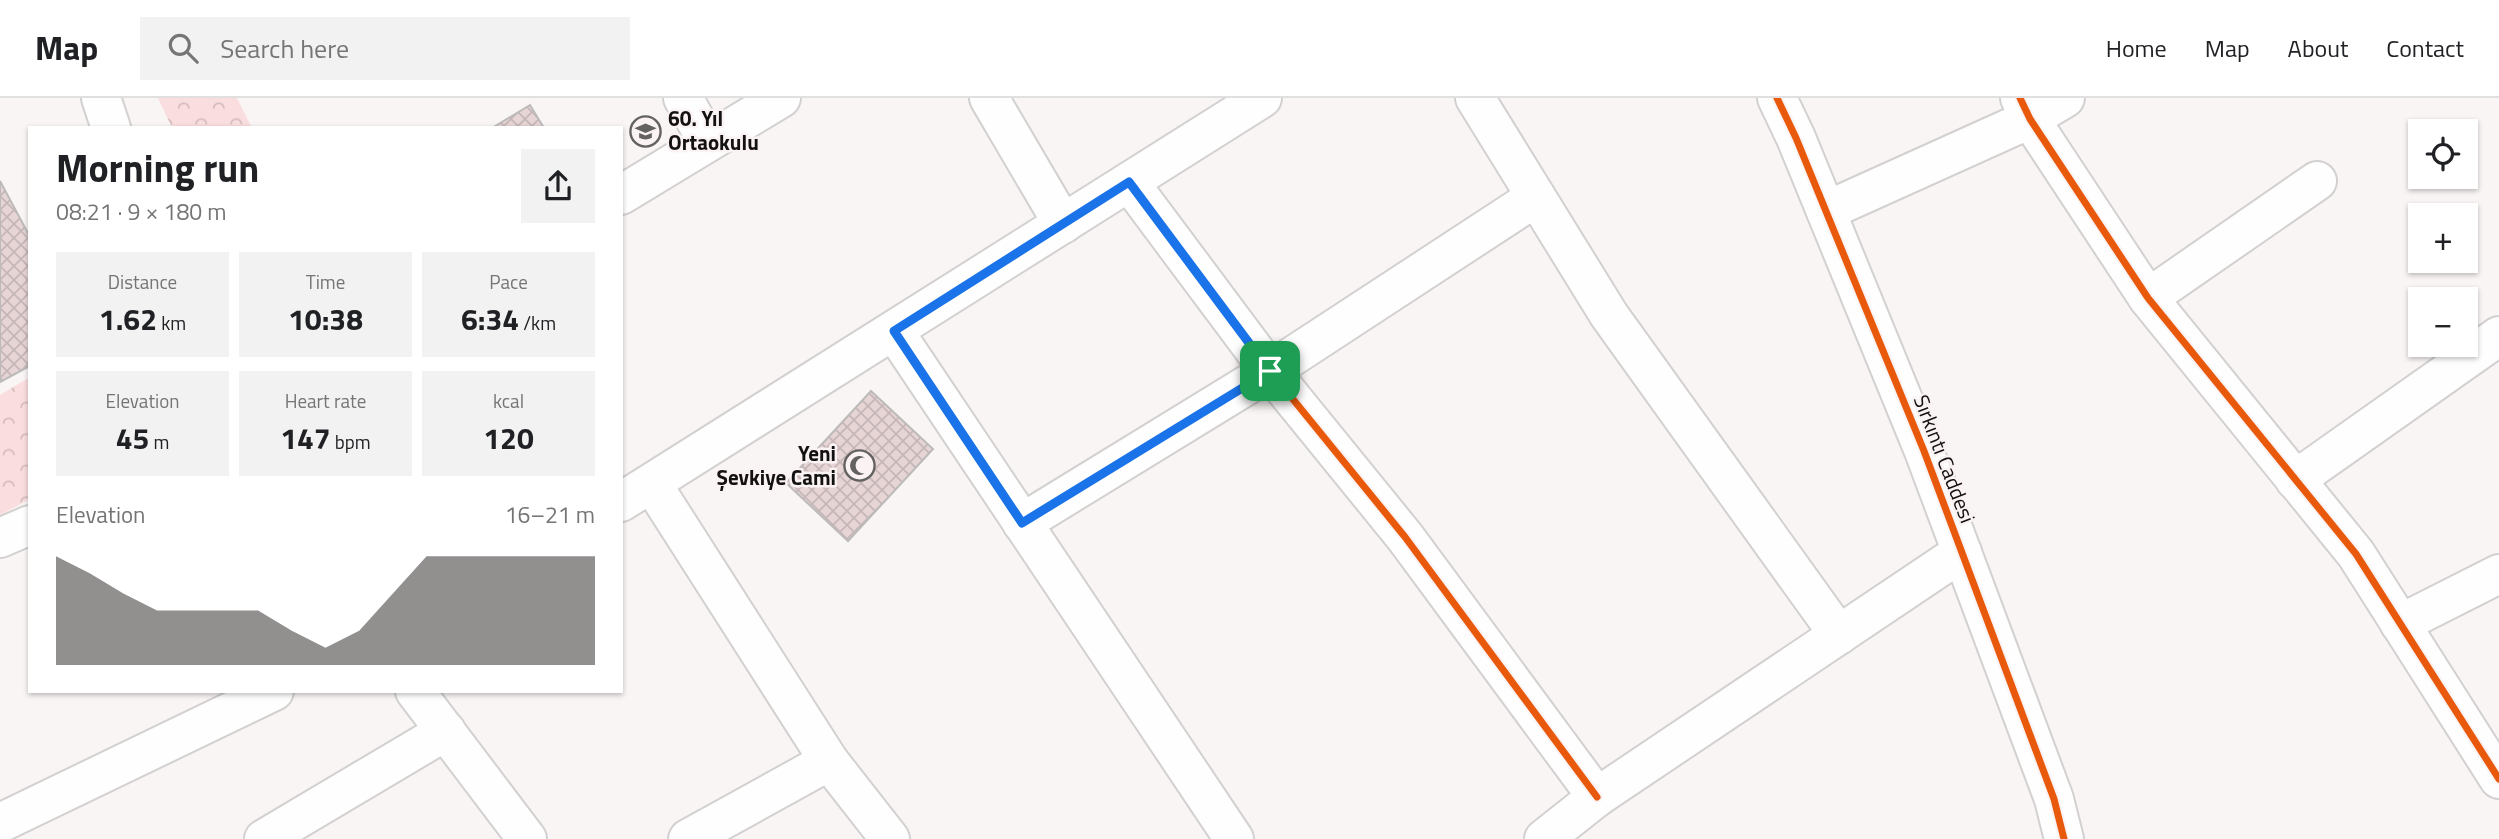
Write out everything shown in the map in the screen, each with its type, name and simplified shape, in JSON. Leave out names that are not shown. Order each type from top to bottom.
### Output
[{"type":"street","points":[[101,98],[110,126]]},
{"type":"street","points":[[683,98],[708,142]]},
{"type":"street","points":[[623,194],[781,98]]},
{"type":"street","points":[[989,98],[1063,224]]},
{"type":"street","points":[[890,839],[830,761],[637,493],[1262,98]]},
{"type":"street","points":[[1475,98],[1609,316],[1839,635]]},
{"type":"street","name":"Sırkıntı Caddesi","points":[[1777,98],[1924,451],[2054,799],[2064,839]]},
{"type":"street","points":[[1826,211],[2025,108],[2065,98]]},
{"type":"street","points":[[2025,108],[2148,298],[2356,554],[2499,779]]},
{"type":"street","points":[[2148,298],[2317,181]]},
{"type":"street","points":[[1129,182],[1270,371],[1405,537],[1597,797]]},
{"type":"street","points":[[1022,523],[1270,371],[1536,197]]},
{"type":"street","points":[[894,331],[1234,839]]},
{"type":"street","points":[[2295,480],[2499,336]]},
{"type":"street","points":[[0,538],[28,526]]},
{"type":"street","points":[[1544,839],[1597,797],[1962,552]]},
{"type":"street","points":[[2400,624],[2499,574]]},
{"type":"street","points":[[0,823],[270,693]]},
{"type":"street","points":[[417,693],[527,839]]},
{"type":"street","points":[[264,839],[446,731]]},
{"type":"street","points":[[688,839],[830,761]]},
{"type":"green space","points":[[158,98],[237,98],[251,126],[171,126]]},
{"type":"green space","points":[[28,378],[28,500],[0,515],[0,395]]},
{"type":"building","points":[[530,105],[543,126],[495,126]]},
{"type":"building","points":[[0,181],[28,233],[28,367],[0,382]]},
{"type":"building","name":"Yeni Şevkiye Cami","points":[[871,391],[933,449],[848,541],[786,483]]},
{"type":"cycle path","points":[[1777,98],[1796,138],[1924,451],[2054,799],[2064,839]]},
{"type":"cycle path","points":[[2020,98],[2030,119],[2148,298],[2356,554],[2499,779]]},
{"type":"cycle path","points":[[1129,182],[1270,371],[1405,537],[1597,797]]},
{"type":"place","name":"60. Yıl Ortaokulu","points":[[645,131]]},
{"type":"place","name":"Yeni Şevkiye Cami","points":[[859,466]]},
{"type":"route","points":[[1129,182],[1270,371],[1022,523],[894,331],[1129,182]]}]
